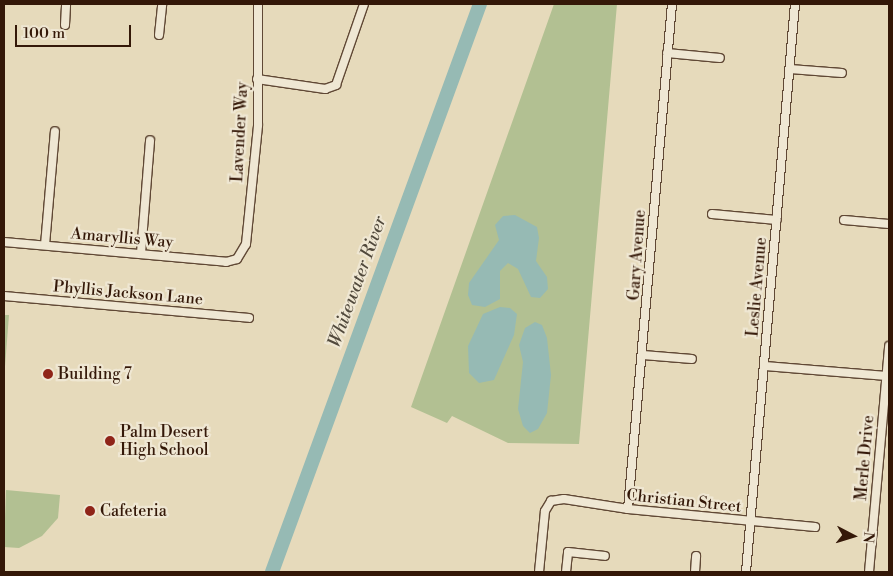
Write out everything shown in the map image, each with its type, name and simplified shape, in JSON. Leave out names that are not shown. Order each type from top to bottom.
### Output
[{"type":"street","points":[[64,25],[66,4]]},
{"type":"street","points":[[159,35],[162,4]]},
{"type":"street","name":"Lavender Way","points":[[237,259],[246,244],[258,125],[258,4]]},
{"type":"street","points":[[257,79],[324,89],[336,85],[364,4]]},
{"type":"street","name":"Gary Avenue","points":[[628,509],[643,355],[672,4]]},
{"type":"street","name":"Leslie Avenue","points":[[746,572],[765,366],[794,4]]},
{"type":"street","points":[[668,53],[720,58]]},
{"type":"street","points":[[790,69],[842,73]]},
{"type":"street","points":[[46,245],[56,131]]},
{"type":"street","points":[[141,253],[150,140]]},
{"type":"street","points":[[712,214],[777,220]]},
{"type":"street","points":[[844,220],[889,224]]},
{"type":"street","name":"Amaryllis Way","points":[[4,242],[226,262],[237,259]]},
{"type":"street","name":"Phyllis Jackson Lane","points":[[4,296],[249,318]]},
{"type":"street","name":"Merle Drive","points":[[869,572],[889,346]]},
{"type":"street","points":[[643,355],[692,359]]},
{"type":"street","points":[[765,366],[887,376]]},
{"type":"street","name":"Christian Street","points":[[539,572],[545,511],[551,501],[564,499],[628,509],[815,527]]},
{"type":"street","points":[[566,572],[568,552],[605,556]]},
{"type":"street","points":[[695,572],[696,556]]},
{"type":"green space","points":[[554,4],[617,4],[579,444],[508,443],[452,416],[447,423],[411,407]]},
{"type":"green space","points":[[4,315],[9,315],[4,379]]},
{"type":"green space","points":[[6,490],[60,495],[58,518],[42,536],[19,548],[4,547]]},
{"type":"water","points":[[515,215],[537,227],[539,238],[536,261],[547,277],[548,289],[540,298],[531,297],[518,269],[508,263],[500,271],[500,299],[485,307],[472,305],[468,295],[469,283],[499,240],[495,225],[503,216]]},
{"type":"water","points":[[500,307],[510,308],[517,314],[514,335],[494,380],[479,383],[469,373],[468,346],[483,314]]},
{"type":"water","points":[[535,322],[542,325],[547,338],[551,375],[547,413],[538,429],[530,433],[523,426],[518,409],[523,362],[519,345],[525,328]]},
{"type":"waterway","name":"Whitewater River","points":[[272,572],[480,4]]},
{"type":"place","name":"Building 7","points":[[48,374]]},
{"type":"place","name":"Palm Desert High School","points":[[110,441]]},
{"type":"place","name":"Cafeteria","points":[[90,511]]}]
